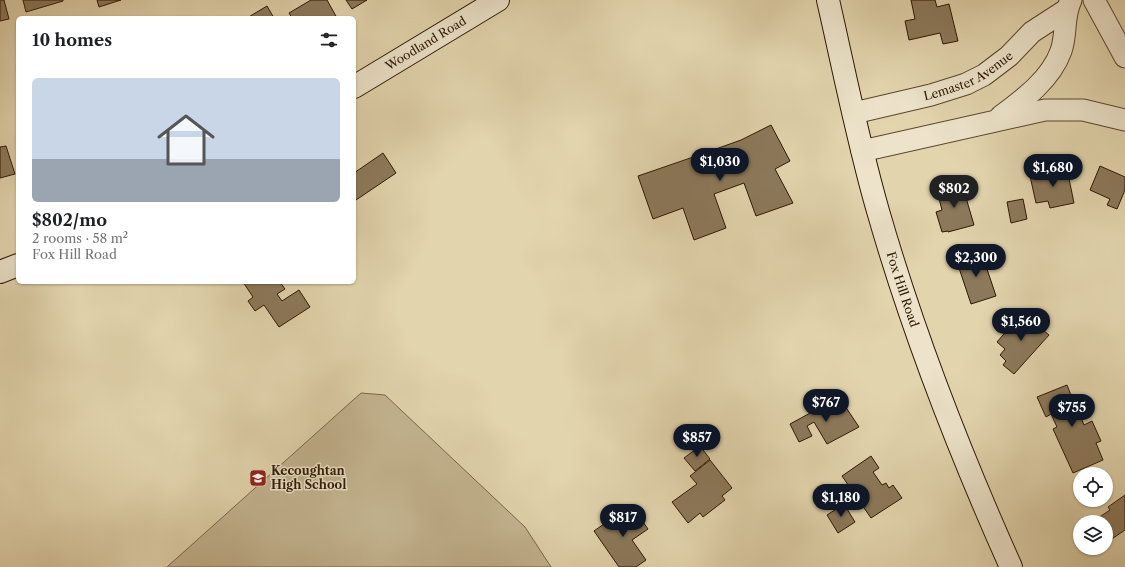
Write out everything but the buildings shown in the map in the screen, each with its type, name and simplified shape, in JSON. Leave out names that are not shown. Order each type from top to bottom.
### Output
[{"type":"main road","name":"Woodland Road","points":[[356,86],[498,0]]},
{"type":"main road","name":"Fox Hill Road","points":[[828,0],[862,151],[878,211],[934,382],[967,468],[1011,567]]},
{"type":"main road","points":[[0,272],[16,266]]},
{"type":"street","points":[[1094,0],[1125,57]]},
{"type":"street","name":"Lemaster Avenue","points":[[854,113],[931,96],[984,75],[1009,56],[1032,32],[1068,5]]},
{"type":"street","name":"Lemaster Avenue","points":[[996,120],[1024,98],[1053,66],[1061,51],[1068,5]]},
{"type":"street","name":"Lemaster Avenue","points":[[862,151],[1045,110],[1060,109],[1100,113],[1125,120]]},
{"type":"shaded area","points":[[361,393],[385,395],[525,527],[551,567],[167,567]]},
{"type":"place","name":"Kecoughtan High School","points":[[258,478]]}]
